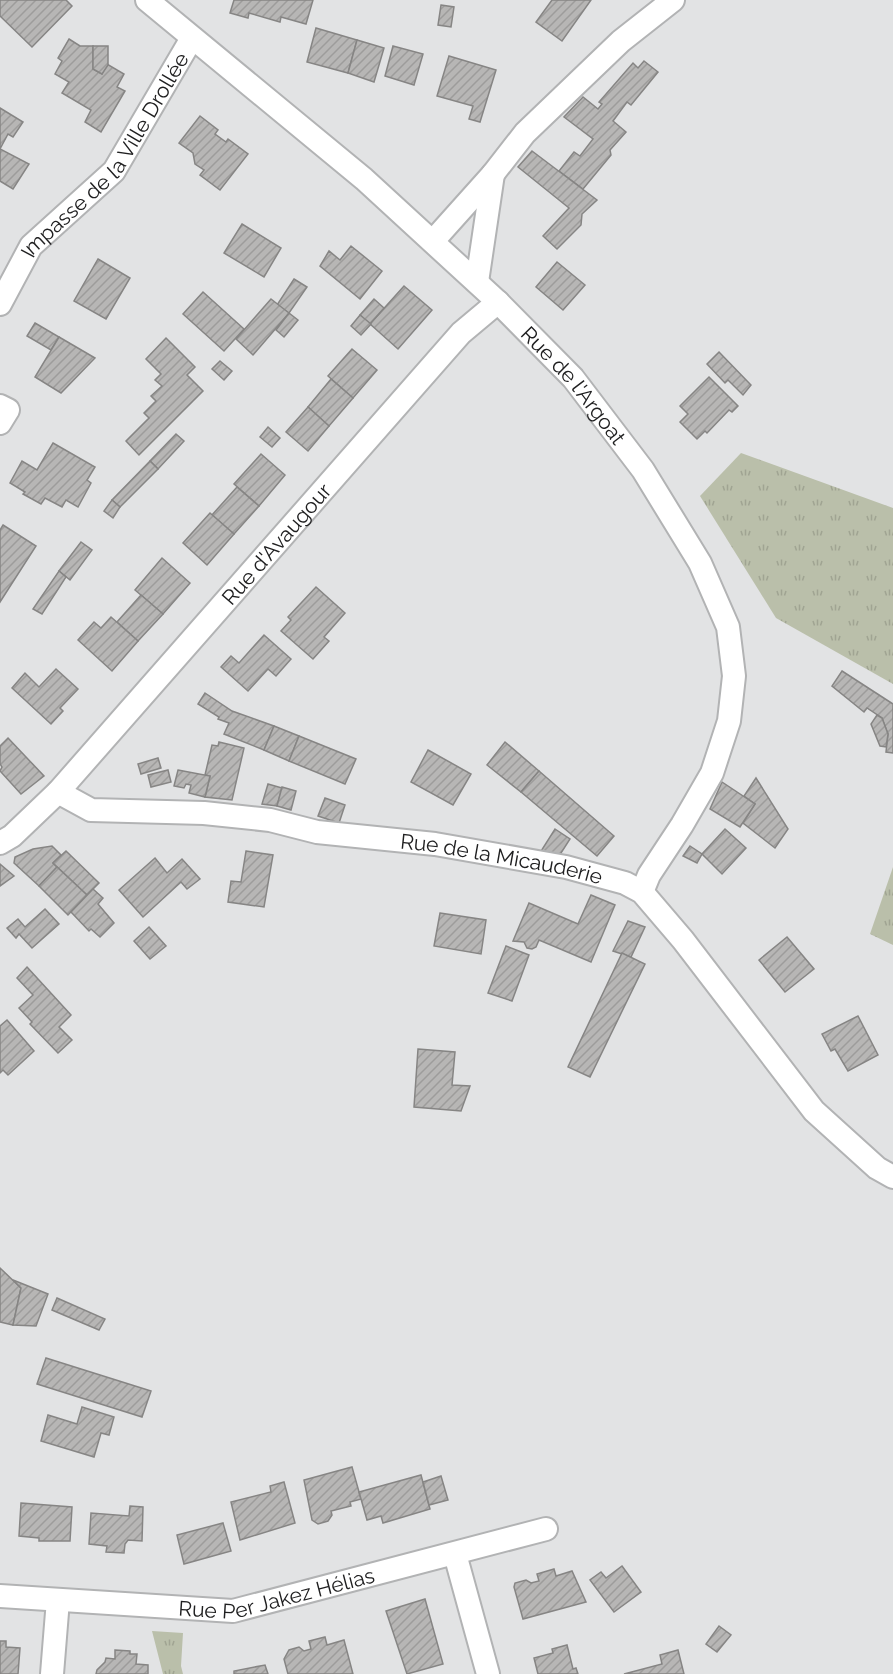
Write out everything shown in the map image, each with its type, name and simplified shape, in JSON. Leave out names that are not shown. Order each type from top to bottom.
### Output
[{"type":"street","name":"Rue de l'Argoat","points":[[147,0],[364,179],[477,282],[573,378],[643,470],[699,563],[728,627],[734,676],[729,721],[712,773],[642,892]]},
{"type":"street","points":[[433,241],[493,174],[525,133],[621,41],[673,0]]},
{"type":"street","name":"Impasse de la Ville Drollée","points":[[0,304],[32,246],[114,171],[192,38]]},
{"type":"street","points":[[477,282],[493,174]]},
{"type":"street","name":"Rue d'Avaugour","points":[[58,792],[461,333],[498,302]]},
{"type":"street","points":[[0,406],[8,410],[0,423]]},
{"type":"street","points":[[0,843],[12,836],[58,792]]},
{"type":"street","name":"Rue de la Micauderie","points":[[58,792],[92,810],[204,813],[270,820],[316,831],[435,844],[566,867],[625,883],[642,892],[690,949],[813,1111],[877,1168],[893,1177]]},
{"type":"street","name":"Rue Per Jakez Hélias","points":[[0,1596],[232,1611],[546,1529]]},
{"type":"street","points":[[455,1554],[488,1674]]},
{"type":"street","points":[[52,1674],[58,1600]]},
{"type":"green space","points":[[741,453],[893,508],[893,684],[776,618],[700,496]]},
{"type":"green space","points":[[893,867],[893,945],[870,934]]},
{"type":"green space","points":[[152,1631],[183,1633],[181,1666],[183,1674],[163,1674]]},
{"type":"building","points":[[0,0],[66,0],[72,6],[32,47],[0,16]]},
{"type":"building","points":[[234,0],[313,0],[306,24],[281,17],[280,22],[249,13],[248,18],[230,13]]},
{"type":"building","points":[[552,0],[591,0],[562,41],[536,22]]},
{"type":"building","points":[[441,5],[454,7],[451,27],[438,25]]},
{"type":"building","points":[[316,28],[357,40],[348,73],[307,62]]},
{"type":"building","points":[[69,39],[80,46],[93,46],[93,69],[102,74],[107,64],[124,74],[117,87],[125,91],[101,132],[85,122],[91,110],[62,93],[69,82],[55,74],[62,61],[58,58]]},
{"type":"building","points":[[357,40],[384,48],[374,82],[348,73]]},
{"type":"building","points":[[93,46],[108,46],[108,65],[102,74],[93,69]]},
{"type":"building","points":[[393,46],[423,54],[414,85],[385,76]]},
{"type":"building","points":[[449,56],[496,70],[480,122],[469,119],[473,106],[437,96]]},
{"type":"building","points":[[644,61],[658,72],[631,105],[627,102],[613,121],[626,132],[610,150],[611,155],[583,189],[559,171],[574,152],[580,156],[593,139],[564,117],[583,97],[598,109],[602,104],[599,102],[633,63],[638,68]]},
{"type":"building","points":[[0,108],[23,122],[13,137],[8,134],[0,149]]},
{"type":"building","points":[[200,116],[218,130],[215,134],[226,142],[228,139],[248,154],[220,190],[200,175],[204,170],[195,164],[193,153],[179,143]]},
{"type":"building","points":[[0,149],[29,164],[13,189],[0,181]]},
{"type":"building","points":[[532,151],[597,200],[582,214],[581,225],[557,249],[543,236],[569,208],[518,167]]},
{"type":"building","points":[[242,224],[281,248],[264,277],[224,253]]},
{"type":"building","points":[[351,246],[382,271],[360,299],[320,266],[329,251],[340,260]]},
{"type":"building","points":[[98,259],[130,278],[106,319],[74,301]]},
{"type":"building","points":[[557,262],[585,285],[563,310],[536,287]]},
{"type":"building","points":[[294,279],[307,287],[289,313],[277,305]]},
{"type":"building","points":[[404,286],[432,310],[398,349],[370,324]]},
{"type":"building","points":[[203,292],[244,329],[224,351],[183,314]]},
{"type":"building","points":[[271,299],[289,313],[253,355],[236,339]]},
{"type":"building","points":[[374,299],[384,308],[370,324],[360,315]]},
{"type":"building","points":[[289,313],[298,320],[284,337],[276,330]]},
{"type":"building","points":[[360,315],[371,324],[361,335],[351,326]]},
{"type":"building","points":[[35,323],[59,337],[51,350],[27,336]]},
{"type":"building","points":[[59,337],[95,358],[61,393],[35,377]]},
{"type":"building","points":[[166,338],[195,367],[187,375],[203,391],[139,455],[126,441],[149,418],[144,413],[156,401],[151,396],[162,386],[155,380],[161,374],[146,359]]},
{"type":"building","points":[[352,349],[377,370],[353,398],[328,376]]},
{"type":"building","points":[[719,352],[751,385],[743,395],[728,380],[725,383],[707,364]]},
{"type":"building","points":[[220,361],[232,371],[224,380],[212,369]]},
{"type":"building","points":[[709,377],[738,406],[732,412],[729,410],[707,433],[705,431],[697,439],[680,422],[688,414],[680,406]]},
{"type":"building","points":[[331,379],[353,398],[329,426],[308,407]]},
{"type":"building","points":[[308,407],[329,426],[308,451],[286,432]]},
{"type":"building","points":[[268,427],[280,438],[272,447],[260,437]]},
{"type":"building","points":[[176,434],[184,441],[158,469],[150,461]]},
{"type":"building","points":[[53,443],[95,467],[87,480],[91,483],[78,507],[66,500],[62,507],[45,498],[41,504],[23,494],[25,492],[10,483],[22,461],[37,470]]},
{"type":"building","points":[[261,454],[285,475],[259,506],[234,484]]},
{"type":"building","points":[[150,461],[158,469],[120,507],[112,500]]},
{"type":"building","points":[[237,487],[259,506],[234,534],[212,515]]},
{"type":"building","points":[[112,500],[120,507],[113,518],[104,511]]},
{"type":"building","points":[[210,513],[234,534],[207,565],[183,543]]},
{"type":"building","points":[[3,525],[36,546],[0,602],[0,530]]},
{"type":"building","points":[[81,542],[92,550],[70,580],[59,571]]},
{"type":"building","points":[[162,558],[190,583],[163,614],[135,590]]},
{"type":"building","points":[[59,571],[66,577],[42,614],[33,609]]},
{"type":"building","points":[[316,587],[345,613],[324,637],[329,641],[313,659],[281,631],[291,620],[288,617]]},
{"type":"building","points":[[141,595],[163,614],[138,641],[117,622]]},
{"type":"building","points":[[111,617],[138,641],[112,671],[78,640],[94,622],[101,628]]},
{"type":"building","points":[[264,635],[291,659],[276,676],[268,669],[248,691],[221,667],[231,656],[239,663]]},
{"type":"building","points":[[56,669],[78,689],[60,708],[63,711],[51,724],[12,688],[25,673],[39,687]]},
{"type":"building","points":[[842,671],[893,704],[893,753],[886,752],[888,734],[882,718],[867,708],[864,712],[832,686]]},
{"type":"building","points":[[205,693],[232,711],[274,726],[264,750],[224,734],[229,723],[218,719],[219,717],[198,704]]},
{"type":"building","points":[[877,715],[882,718],[888,734],[886,747],[880,746],[871,724]]},
{"type":"building","points":[[274,726],[299,736],[289,761],[264,750]]},
{"type":"building","points":[[299,736],[356,759],[345,784],[289,761]]},
{"type":"building","points":[[8,738],[44,776],[21,794],[0,771],[2,767],[0,746]]},
{"type":"building","points":[[219,742],[244,748],[232,800],[205,797],[210,776],[205,775],[212,745],[218,746]]},
{"type":"building","points":[[505,742],[539,771],[521,792],[487,765]]},
{"type":"building","points":[[428,750],[471,774],[453,805],[411,782]]},
{"type":"building","points":[[158,758],[161,768],[141,774],[138,764]]},
{"type":"building","points":[[168,770],[171,782],[151,787],[148,775]]},
{"type":"building","points":[[178,770],[210,776],[205,797],[189,793],[191,785],[186,784],[184,788],[174,786]]},
{"type":"building","points":[[539,771],[614,836],[597,856],[521,792]]},
{"type":"building","points":[[756,778],[788,829],[775,848],[743,823],[755,804],[744,796]]},
{"type":"building","points":[[722,782],[755,804],[740,827],[710,809]]},
{"type":"building","points":[[268,784],[282,788],[277,806],[262,804]]},
{"type":"building","points":[[282,787],[296,791],[291,810],[277,806]]},
{"type":"building","points":[[325,798],[345,805],[339,823],[318,816]]},
{"type":"building","points":[[555,829],[570,839],[554,864],[536,859]]},
{"type":"building","points":[[725,829],[746,848],[722,874],[702,854]]},
{"type":"building","points":[[52,846],[61,855],[53,863],[57,867],[39,886],[14,863],[15,857],[33,849]]},
{"type":"building","points":[[690,846],[702,854],[697,863],[683,856]]},
{"type":"building","points":[[66,851],[99,883],[87,895],[53,863]]},
{"type":"building","points":[[246,851],[273,855],[264,907],[228,902],[231,881],[241,882]]},
{"type":"building","points":[[155,858],[167,873],[182,859],[200,879],[187,889],[181,882],[143,917],[119,890]]},
{"type":"building","points":[[0,864],[14,876],[0,886]]},
{"type":"building","points":[[57,867],[87,895],[68,915],[39,886]]},
{"type":"building","points":[[93,889],[103,898],[98,904],[114,923],[100,937],[91,929],[89,931],[71,912]]},
{"type":"building","points":[[591,895],[615,905],[591,962],[539,940],[536,947],[532,949],[527,948],[524,942],[513,941],[529,903],[578,924]]},
{"type":"building","points":[[45,909],[59,924],[32,948],[19,934],[16,938],[7,928],[18,919],[25,927]]},
{"type":"building","points":[[440,913],[486,920],[481,954],[434,946]]},
{"type":"building","points":[[628,921],[645,927],[631,957],[613,951]]},
{"type":"building","points":[[149,927],[166,946],[150,959],[134,941]]},
{"type":"building","points":[[787,937],[814,969],[785,992],[759,960]]},
{"type":"building","points":[[506,946],[529,955],[512,1001],[488,993]]},
{"type":"building","points":[[622,953],[645,964],[590,1077],[568,1067]]},
{"type":"building","points":[[27,967],[71,1015],[59,1027],[72,1040],[58,1053],[30,1024],[32,1022],[19,1008],[33,995],[17,978]]},
{"type":"building","points":[[858,1016],[878,1055],[848,1071],[835,1049],[831,1051],[822,1034]]},
{"type":"building","points":[[7,1020],[34,1051],[8,1075],[3,1070],[0,1073],[0,1026]]},
{"type":"building","points":[[418,1049],[455,1052],[452,1085],[470,1086],[461,1111],[414,1107]]},
{"type":"building","points":[[0,1268],[21,1288],[13,1325],[0,1322]]},
{"type":"building","points":[[13,1280],[48,1294],[36,1326],[13,1325],[21,1288]]},
{"type":"building","points":[[57,1298],[105,1319],[99,1330],[52,1310]]},
{"type":"building","points":[[46,1358],[151,1391],[142,1417],[37,1384]]},
{"type":"building","points":[[82,1407],[114,1417],[109,1435],[101,1433],[94,1457],[41,1441],[48,1415],[77,1424]]},
{"type":"building","points":[[352,1467],[361,1499],[350,1502],[351,1506],[331,1511],[332,1515],[328,1521],[318,1524],[312,1520],[304,1480]]},
{"type":"building","points":[[421,1475],[430,1509],[383,1523],[381,1516],[367,1520],[359,1492]]},
{"type":"building","points":[[441,1476],[448,1500],[429,1505],[423,1482]]},
{"type":"building","points":[[284,1482],[295,1523],[240,1540],[231,1502],[271,1492],[270,1486]]},
{"type":"building","points":[[21,1503],[72,1507],[70,1541],[39,1541],[39,1538],[19,1536]]},
{"type":"building","points":[[130,1506],[143,1507],[142,1541],[128,1540],[124,1553],[106,1552],[107,1546],[89,1544],[91,1513],[129,1516]]},
{"type":"building","points":[[223,1523],[231,1551],[184,1564],[177,1535]]},
{"type":"building","points":[[622,1566],[641,1592],[614,1612],[590,1580],[601,1572],[606,1578]]},
{"type":"building","points":[[554,1569],[556,1576],[572,1571],[586,1602],[523,1619],[514,1587],[515,1583],[526,1580],[531,1583],[539,1581],[537,1574]]},
{"type":"building","points":[[425,1599],[443,1664],[407,1674],[386,1611]]},
{"type":"building","points":[[719,1626],[731,1635],[717,1652],[706,1644]]},
{"type":"building","points":[[325,1637],[327,1645],[344,1640],[353,1674],[288,1674],[284,1659],[289,1650],[299,1647],[304,1651],[311,1649],[309,1641]]},
{"type":"building","points":[[0,1641],[6,1641],[6,1647],[20,1648],[18,1674],[0,1674]]},
{"type":"building","points":[[567,1645],[573,1669],[576,1668],[578,1674],[538,1674],[534,1658],[553,1653],[552,1649]]},
{"type":"building","points":[[115,1650],[137,1654],[136,1664],[148,1665],[148,1674],[96,1674],[106,1658],[115,1659]]},
{"type":"building","points":[[678,1650],[684,1674],[624,1674],[662,1664],[660,1655]]},
{"type":"building","points":[[265,1665],[268,1674],[234,1674],[234,1671]]}]
